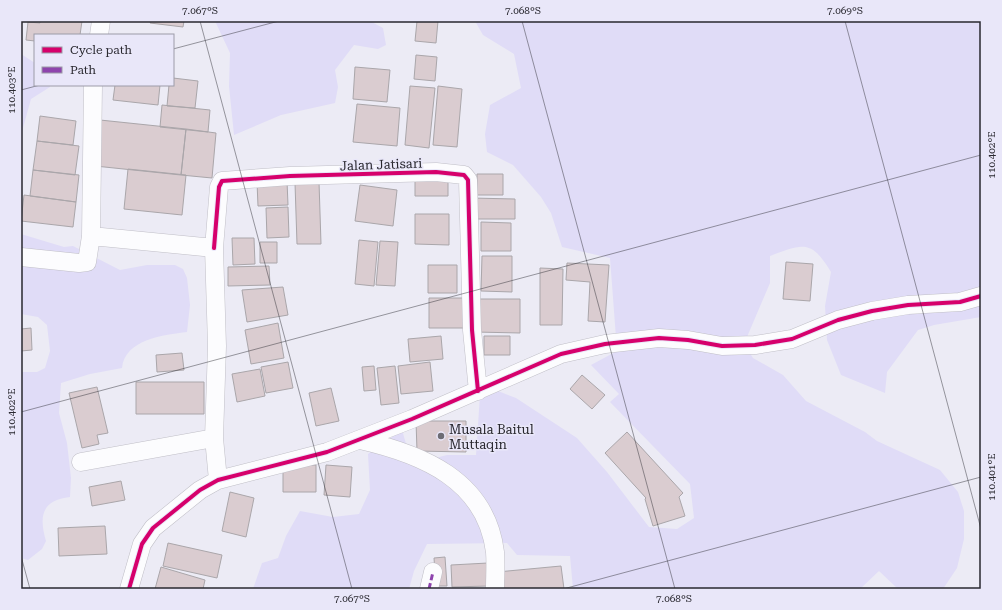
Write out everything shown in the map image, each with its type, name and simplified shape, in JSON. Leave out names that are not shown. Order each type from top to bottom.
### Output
[{"type":"street","points":[[99,34],[101,21]]},
{"type":"street","points":[[21,257],[79,263],[86,262],[89,257],[91,236],[93,86]]},
{"type":"street","name":"Jalan Jatisari","points":[[218,480],[214,438],[217,346],[214,248],[219,187],[222,181],[290,176],[436,172],[464,176],[468,180],[472,330],[478,391]]},
{"type":"street","points":[[91,236],[214,248]]},
{"type":"street","points":[[128,589],[142,544],[152,528],[200,490],[218,480],[328,452],[478,391],[550,358],[590,346],[659,338],[688,340],[722,346],[755,345],[792,339],[838,320],[872,311],[908,305],[960,302],[981,296]]},
{"type":"street","points":[[81,462],[214,438]]},
{"type":"street","points":[[360,440],[393,447],[417,456],[461,484],[479,507],[491,532],[495,553],[495,589]]},
{"type":"shaded area","points":[[215,21],[370,21],[383,28],[386,45],[378,49],[354,45],[335,70],[338,87],[335,103],[281,115],[234,135],[229,86],[230,53]]},
{"type":"shaded area","points":[[475,21],[981,21],[981,317],[934,325],[918,330],[887,372],[885,393],[841,375],[827,340],[825,306],[831,272],[824,261],[812,249],[799,247],[770,256],[770,283],[744,344],[753,358],[783,375],[806,401],[865,432],[877,441],[940,470],[958,492],[964,511],[964,539],[957,568],[943,589],[898,589],[879,571],[860,589],[573,589],[570,556],[517,555],[507,543],[427,544],[414,571],[409,589],[253,589],[262,563],[278,558],[286,536],[300,511],[333,517],[359,514],[370,490],[368,454],[402,430],[412,464],[447,455],[476,455],[480,395],[498,391],[516,398],[577,438],[607,472],[649,527],[677,529],[694,518],[690,484],[610,402],[619,394],[591,365],[617,351],[610,258],[562,247],[551,213],[541,197],[513,165],[487,152],[485,134],[490,105],[521,88],[514,54],[483,35]]},
{"type":"shaded area","points":[[21,54],[34,62],[34,86],[50,87],[31,99],[21,135]]},
{"type":"shaded area","points":[[21,234],[64,247],[73,246],[120,270],[147,265],[175,265],[183,269],[187,278],[190,305],[187,332],[147,340],[130,351],[125,358],[122,368],[90,374],[61,383],[59,413],[67,443],[71,478],[70,497],[53,502],[44,511],[43,524],[46,541],[42,549],[28,560],[21,558],[21,372],[37,372],[45,368],[50,351],[47,325],[38,317],[21,314]]},
{"type":"building","points":[[40,21],[82,21],[80,34],[34,34],[34,41],[26,40],[28,22],[40,23]]},
{"type":"building","points":[[151,21],[184,21],[183,27],[150,23]]},
{"type":"building","points":[[417,21],[438,21],[436,43],[415,41]]},
{"type":"building","points":[[416,55],[437,57],[435,81],[414,79]]},
{"type":"building","points":[[355,67],[390,70],[387,102],[353,99]]},
{"type":"building","points":[[174,78],[198,81],[195,108],[167,106],[169,86],[174,86]]},
{"type":"building","points":[[115,86],[160,86],[158,105],[113,100]]},
{"type":"building","points":[[410,86],[435,88],[429,148],[405,145]]},
{"type":"building","points":[[438,86],[462,89],[457,147],[433,145]]},
{"type":"building","points":[[357,104],[400,108],[397,146],[353,142]]},
{"type":"building","points":[[162,105],[210,110],[208,132],[160,127]]},
{"type":"building","points":[[40,116],[76,121],[73,145],[37,141]]},
{"type":"building","points":[[100,120],[186,129],[181,175],[95,166]]},
{"type":"building","points":[[186,129],[216,133],[212,178],[181,175]]},
{"type":"building","points":[[37,141],[79,146],[75,175],[33,170]]},
{"type":"building","points":[[128,169],[186,175],[182,215],[124,209]]},
{"type":"building","points":[[33,170],[79,175],[76,202],[30,196]]},
{"type":"building","points":[[477,174],[503,174],[503,195],[477,195]]},
{"type":"building","points":[[415,175],[448,176],[448,196],[415,196]]},
{"type":"building","points":[[287,181],[288,205],[258,206],[257,182]]},
{"type":"building","points":[[319,182],[321,244],[297,244],[295,183]]},
{"type":"building","points":[[360,185],[397,190],[393,226],[355,221]]},
{"type":"building","points":[[24,195],[76,202],[73,227],[21,221]]},
{"type":"building","points":[[471,198],[515,199],[515,219],[471,219]]},
{"type":"building","points":[[288,207],[289,237],[267,238],[266,208]]},
{"type":"building","points":[[415,214],[449,214],[449,245],[415,244]]},
{"type":"building","points":[[481,222],[511,223],[511,251],[481,251]]},
{"type":"building","points":[[232,238],[254,238],[255,264],[233,265]]},
{"type":"building","points":[[359,240],[378,242],[374,286],[355,284]]},
{"type":"building","points":[[380,241],[398,242],[395,286],[376,285]]},
{"type":"building","points":[[260,242],[277,242],[277,263],[260,263]]},
{"type":"building","points":[[482,256],[512,256],[512,292],[481,291]]},
{"type":"building","points":[[786,262],[813,264],[810,301],[783,299]]},
{"type":"building","points":[[567,263],[609,265],[605,322],[588,321],[590,282],[566,280]]},
{"type":"building","points":[[428,265],[457,265],[457,293],[428,293]]},
{"type":"building","points":[[269,266],[270,285],[228,286],[228,267]]},
{"type":"building","points":[[540,268],[563,269],[562,325],[540,325]]},
{"type":"building","points":[[283,287],[288,315],[247,322],[242,290]]},
{"type":"building","points":[[429,298],[465,298],[465,328],[429,328]]},
{"type":"building","points":[[475,299],[520,299],[520,333],[475,332]]},
{"type":"building","points":[[278,323],[284,358],[251,364],[245,330]]},
{"type":"building","points":[[31,328],[32,350],[21,351],[21,329]]},
{"type":"building","points":[[441,336],[443,359],[410,362],[408,339]]},
{"type":"building","points":[[484,336],[510,336],[510,355],[484,355]]},
{"type":"building","points":[[182,353],[184,370],[157,372],[156,355]]},
{"type":"building","points":[[288,362],[293,388],[266,393],[261,367]]},
{"type":"building","points":[[430,362],[433,391],[401,394],[398,366]]},
{"type":"building","points":[[374,366],[376,390],[364,391],[362,367]]},
{"type":"building","points":[[395,366],[399,403],[381,405],[377,368]]},
{"type":"building","points":[[260,369],[265,396],[237,402],[232,374]]},
{"type":"building","points":[[582,375],[605,395],[592,409],[570,389]]},
{"type":"building","points":[[136,382],[204,382],[204,414],[136,414]]},
{"type":"building","points":[[97,387],[108,433],[97,435],[99,444],[82,448],[69,393]]},
{"type":"building","points":[[331,388],[339,421],[316,426],[309,393]]},
{"type":"building","name":"Musala Baitul Muttaqin","points":[[416,421],[466,421],[466,452],[417,451]]},
{"type":"building","points":[[627,432],[683,493],[679,497],[685,516],[653,526],[645,499],[646,498],[605,453]]},
{"type":"building","points":[[283,465],[316,465],[316,492],[283,492]]},
{"type":"building","points":[[326,465],[352,467],[350,497],[324,495]]},
{"type":"building","points":[[121,481],[125,500],[92,506],[89,487]]},
{"type":"building","points":[[230,492],[254,498],[246,537],[222,531]]},
{"type":"building","points":[[105,526],[107,554],[59,556],[58,528]]},
{"type":"building","points":[[168,543],[222,555],[217,578],[163,566]]},
{"type":"building","points":[[445,557],[447,586],[436,586],[434,558]]},
{"type":"building","points":[[488,563],[489,586],[452,587],[451,565]]},
{"type":"building","points":[[561,566],[564,589],[499,589],[497,572]]},
{"type":"building","points":[[161,567],[205,580],[203,589],[155,589]]},
{"type":"marked path","points":[[429,589],[433,572]]},
{"type":"cycle path","points":[[214,248],[219,187],[222,181],[290,176],[436,172],[464,175],[468,180],[472,330],[478,391]]},
{"type":"cycle path","points":[[129,589],[142,544],[153,528],[200,490],[218,480],[327,452],[412,419],[561,354],[605,344],[659,338],[688,340],[722,346],[755,345],[792,339],[838,320],[872,311],[908,305],[960,302],[981,296]]},
{"type":"place","name":"Musala Baitul Muttaqin","points":[[441,436]]}]
